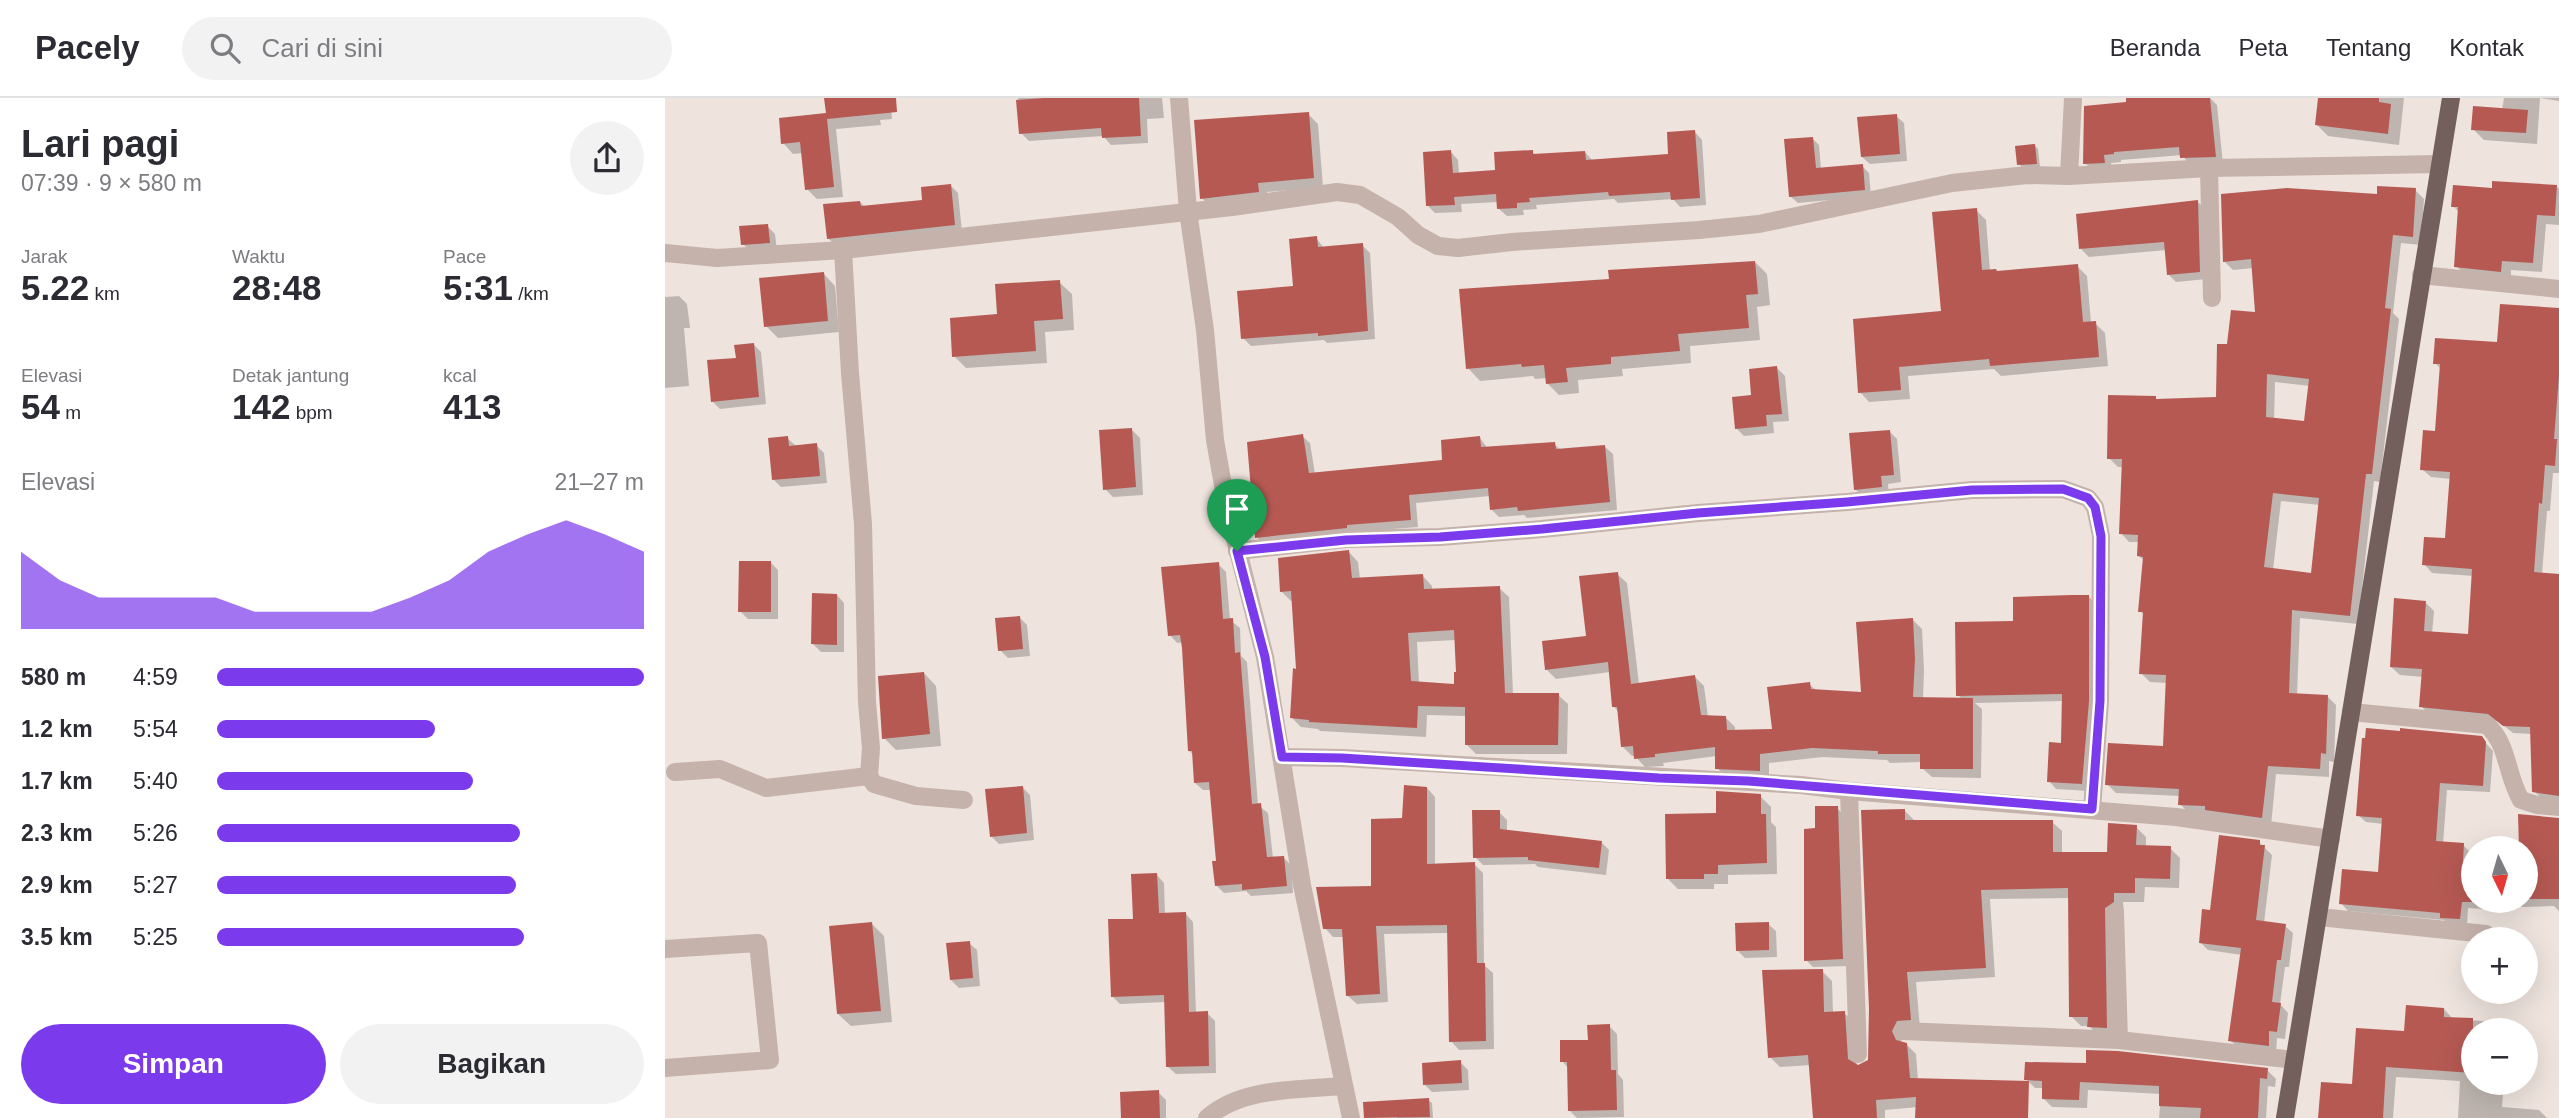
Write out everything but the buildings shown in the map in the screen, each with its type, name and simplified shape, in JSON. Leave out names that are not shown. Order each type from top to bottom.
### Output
[{"type":"main road","points":[[2285,1118],[2451,98]]},
{"type":"street","points":[[1179,98],[1188,211],[1205,330],[1215,440],[1237,551],[1265,657],[1302,885],[1337,1050],[1342,1086],[1351,1118]]},
{"type":"street","points":[[2069,176],[2073,98]]},
{"type":"street","points":[[665,253],[717,258],[843,250],[1337,192],[1360,195],[1398,217],[1418,235],[1438,246],[1458,248],[1759,223],[1952,183],[2027,175],[2069,176],[2209,168],[2440,163]]},
{"type":"street","points":[[2209,168],[2212,298]]},
{"type":"street","points":[[843,250],[863,524],[867,702],[871,748],[869,776],[874,784],[916,796],[964,800]]},
{"type":"street","points":[[2421,275],[2559,289]]},
{"type":"street","points":[[1237,551],[1346,540],[1440,537],[1542,529],[1972,490],[2063,489],[2088,498],[2095,507],[2101,536],[2100,701],[2092,809]]},
{"type":"street","points":[[2351,712],[2487,725],[2497,734],[2505,750],[2510,775],[2521,800],[2559,807]]},
{"type":"street","points":[[1282,757],[1356,758],[1659,778],[1748,781],[2176,817],[2331,839]]},
{"type":"street","points":[[675,772],[720,769],[766,788],[869,776]]},
{"type":"street","points":[[1849,791],[1858,1054]]},
{"type":"street","points":[[2115,913],[2119,1040]]},
{"type":"street","points":[[2319,917],[2461,931]]},
{"type":"street","points":[[665,949],[758,943],[769,1060],[665,1068]]},
{"type":"street","points":[[1903,1031],[2119,1040],[2294,1060]]},
{"type":"street","points":[[1207,1118],[1219,1107],[1249,1097],[1281,1091],[1342,1086]]},
{"type":"route","points":[[2063,489],[2088,498],[2099,517],[2101,536],[2100,701],[2092,809],[1748,781],[1282,757],[1259,629],[1237,551],[1318,542],[1542,529],[1972,490],[2063,489]]}]
